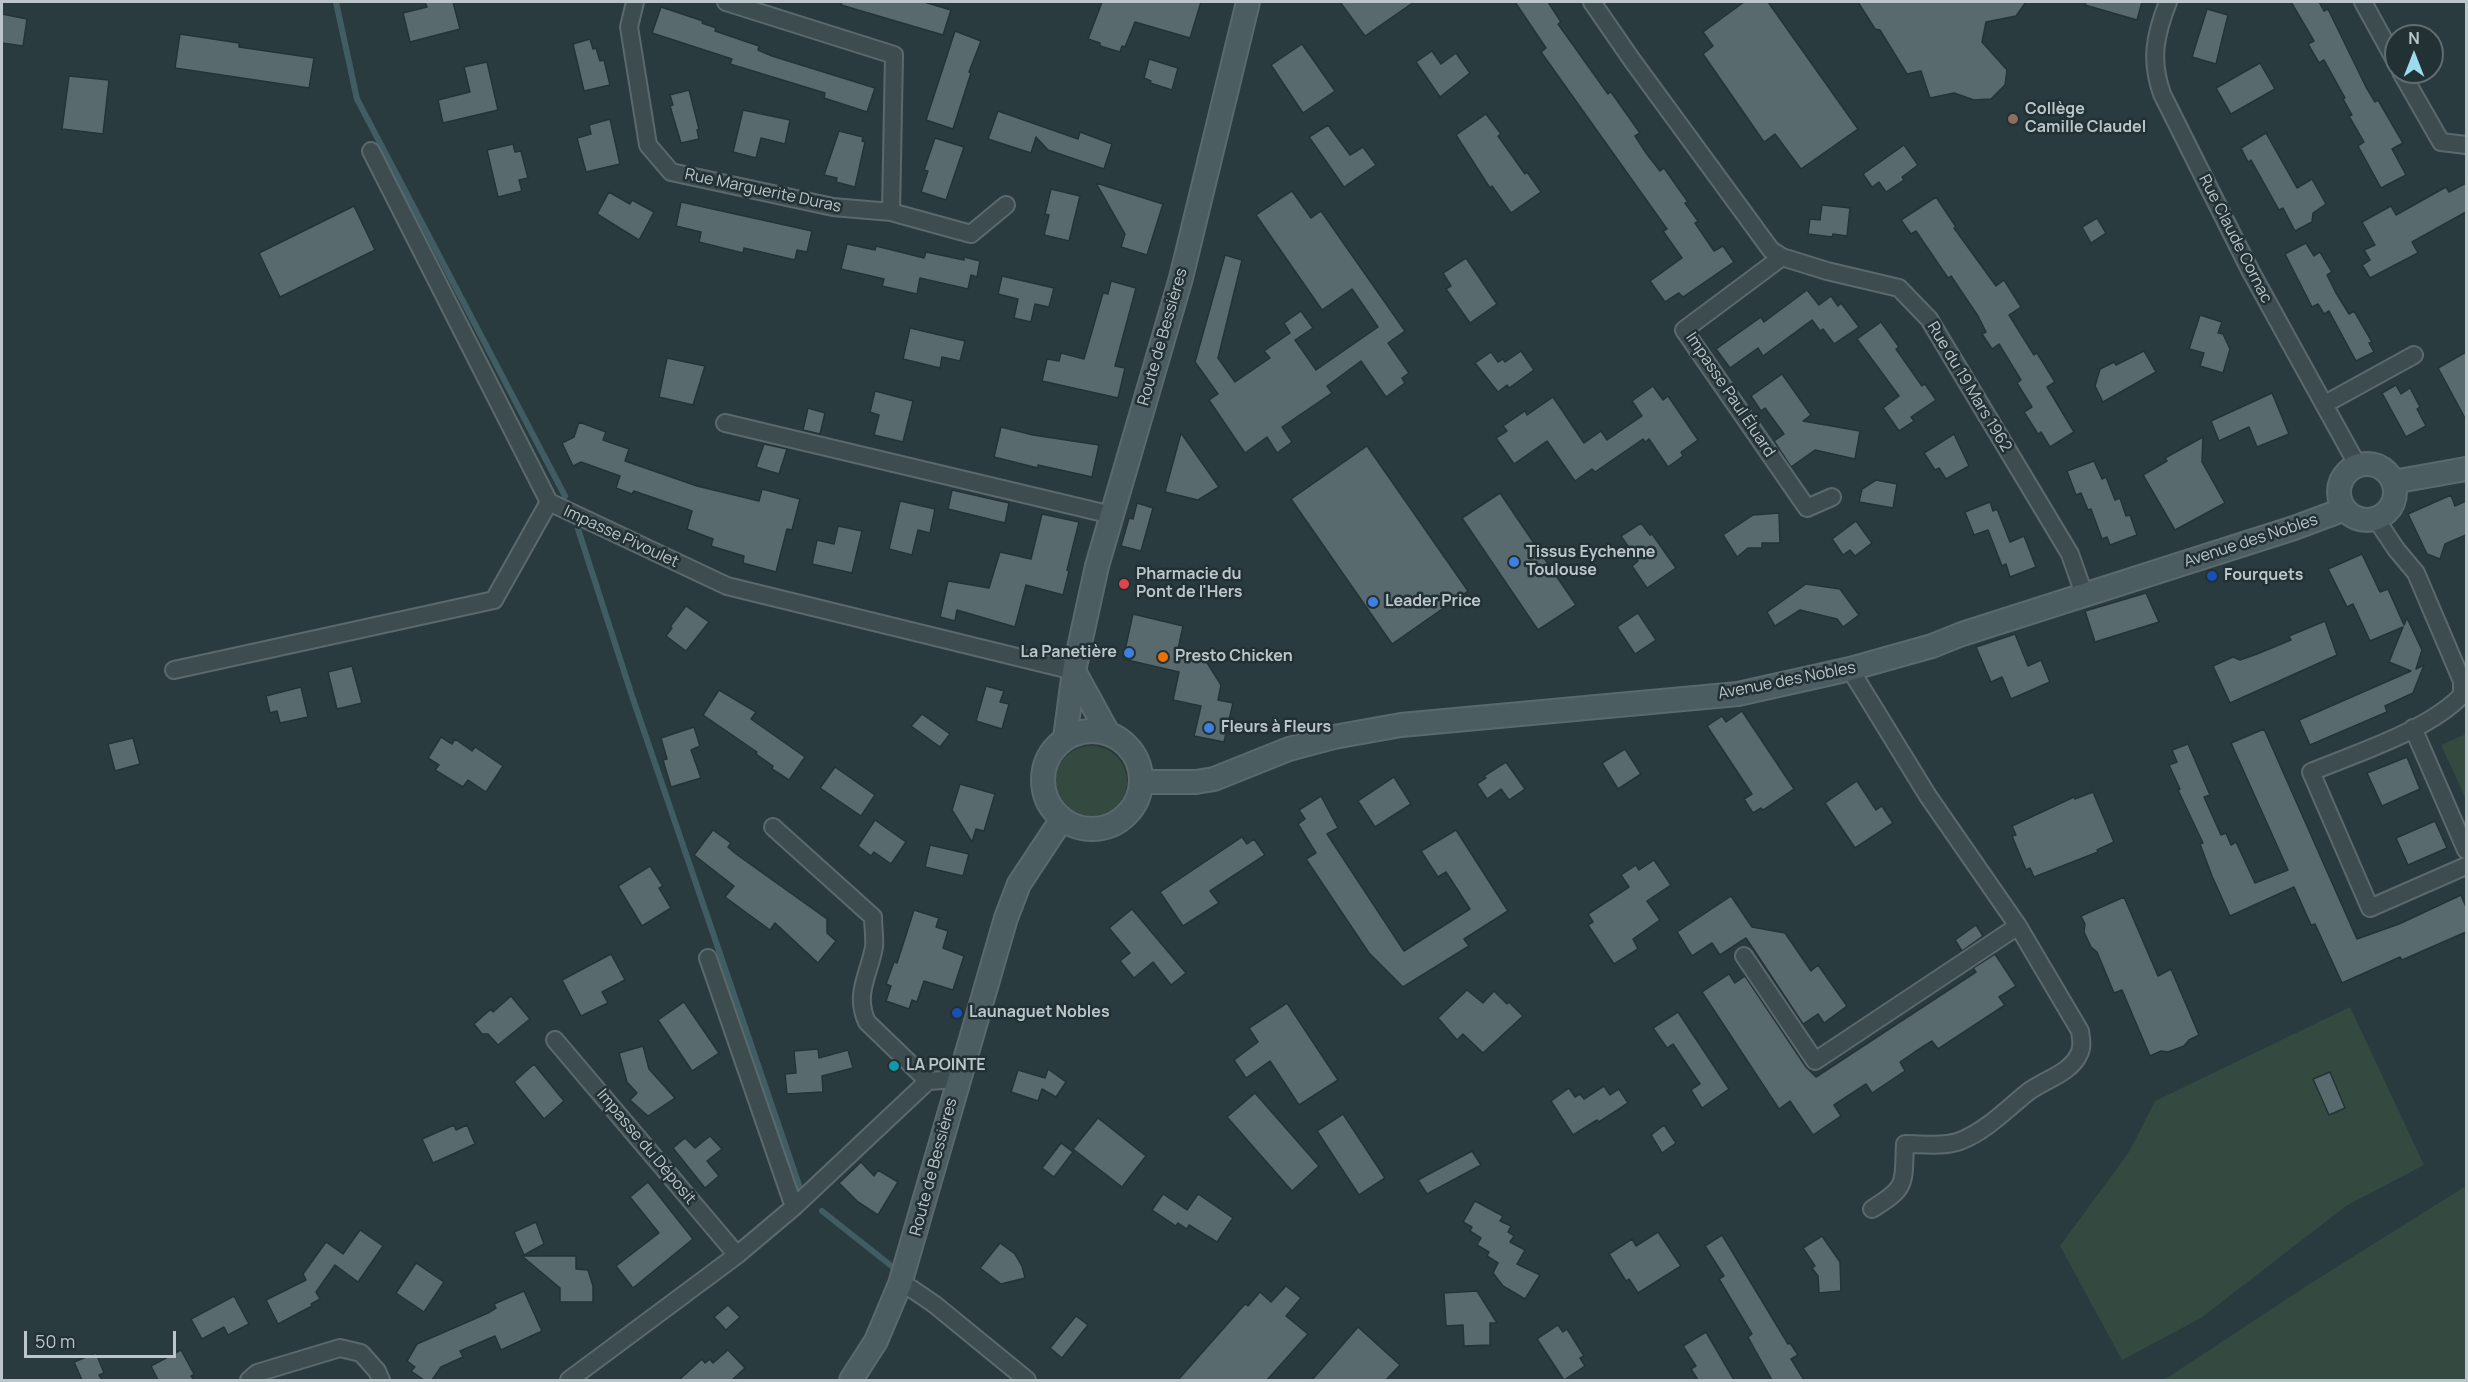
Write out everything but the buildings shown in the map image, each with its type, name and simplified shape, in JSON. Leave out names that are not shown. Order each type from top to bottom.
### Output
[{"type":"main road","name":"Route de Bessières","points":[[1065,738],[1074,671],[1097,566],[1181,278],[1248,2]]},
{"type":"main road","points":[[2358,466],[2379,467],[2390,476],[2393,482],[2395,493],[2392,504],[2386,513],[2376,519],[2362,520],[2350,514],[2345,509],[2339,493],[2340,484],[2350,470],[2358,466]]},
{"type":"main road","points":[[2393,482],[2466,469]]},
{"type":"main road","name":"Avenue des Nobles","points":[[1141,782],[1196,782],[1214,779],[1289,749],[1334,737],[1401,725],[1738,694],[1850,669],[1932,646],[1962,634],[2345,509]]},
{"type":"main road","points":[[1074,671],[1108,733]]},
{"type":"main road","points":[[1093,731],[1108,733],[1122,741],[1132,752],[1139,766],[1141,782],[1138,797],[1131,810],[1120,820],[1106,827],[1090,829],[1076,826],[1062,819],[1051,808],[1044,794],[1043,778],[1046,763],[1054,749],[1065,738],[1093,731]]},
{"type":"main road","name":"Route de Bessières","points":[[851,1380],[876,1341],[900,1284],[919,1226],[958,1079],[1006,918],[1019,884],[1062,819]]},
{"type":"street","name":"Rue Marguerite Duras","points":[[635,2],[629,27],[648,145],[671,172],[833,207],[891,212],[971,234],[1006,205]]},
{"type":"street","points":[[726,2],[894,55],[891,212]]},
{"type":"street","name":"Rue du 19 Mars 1962","points":[[1593,2],[1632,60],[1771,250],[1782,257],[1899,288],[1929,319],[2070,554],[2084,594]]},
{"type":"street","name":"Rue Claude Cornac","points":[[2168,2],[2154,52],[2155,72],[2162,94],[2251,272],[2358,466]]},
{"type":"street","points":[[2363,2],[2384,40]]},
{"type":"street","points":[[2408,84],[2441,142],[2466,145]]},
{"type":"street","name":"Impasse Pivoulet","points":[[371,151],[549,502],[727,586],[1074,671]]},
{"type":"street","name":"Impasse Paul Éluard","points":[[1782,257],[1684,330],[1807,508],[1832,497]]},
{"type":"street","points":[[2325,404],[2414,355]]},
{"type":"street","points":[[725,423],[1112,516]]},
{"type":"street","points":[[174,670],[494,600],[549,502]]},
{"type":"street","points":[[2376,519],[2416,573],[2462,681],[2462,694],[2452,706],[2413,728],[2311,772],[2370,908],[2466,866]]},
{"type":"street","points":[[1850,669],[1928,796],[2018,927],[2080,1031],[2082,1042],[2079,1054],[2065,1070],[2029,1092],[2007,1112],[1962,1140],[1948,1144],[1905,1144],[1903,1181],[1894,1196],[1872,1209]]},
{"type":"street","points":[[2413,728],[2466,850]]},
{"type":"street","points":[[773,826],[873,917],[874,945],[861,997],[861,1009],[867,1022],[928,1081]]},
{"type":"street","points":[[1744,956],[1815,1061],[2018,927]]},
{"type":"street","points":[[708,958],[794,1207]]},
{"type":"street","name":"Impasse du Déposit","points":[[555,1040],[737,1255]]},
{"type":"street","points":[[569,1380],[737,1255],[794,1207],[928,1081],[958,1079]]},
{"type":"street","points":[[900,1284],[934,1304],[1027,1380]]},
{"type":"street","points":[[249,1380],[257,1373],[340,1348],[361,1353],[377,1371],[381,1380]]},
{"type":"green space","points":[[2466,734],[2466,799],[2441,745]]},
{"type":"green space","points":[[1091,746],[1111,752],[1121,762],[1127,782],[1121,802],[1111,812],[1091,818],[1071,812],[1061,802],[1055,782],[1061,762],[1071,752]]},
{"type":"green space","points":[[2350,1007],[2424,1165],[2346,1206],[2201,1318],[2122,1360],[2060,1246],[2129,1152],[2155,1101]]},
{"type":"green space","points":[[2466,1186],[2466,1380],[2164,1380],[2308,1285]]},
{"type":"waterway","points":[[336,2],[357,99],[565,496]]},
{"type":"waterway","points":[[578,529],[633,699],[800,1188]]},
{"type":"waterway","points":[[822,1211],[894,1268]]},
{"type":"place","name":"Collège Camille Claudel","points":[[2013,119]]},
{"type":"place","name":"Tissus Eychenne Toulouse","points":[[1514,562]]},
{"type":"place","name":"Fourquets","points":[[2212,576]]},
{"type":"place","name":"Pharmacie du Pont de l'Hers","points":[[1124,584]]},
{"type":"place","name":"Leader Price","points":[[1373,602]]},
{"type":"place","name":"La Panetière","points":[[1129,653]]},
{"type":"place","name":"Presto Chicken","points":[[1163,657]]},
{"type":"place","name":"Fleurs à Fleurs","points":[[1209,728]]},
{"type":"place","name":"Launaguet Nobles","points":[[957,1013]]},
{"type":"place","name":"LA POINTE","points":[[894,1066]]}]
